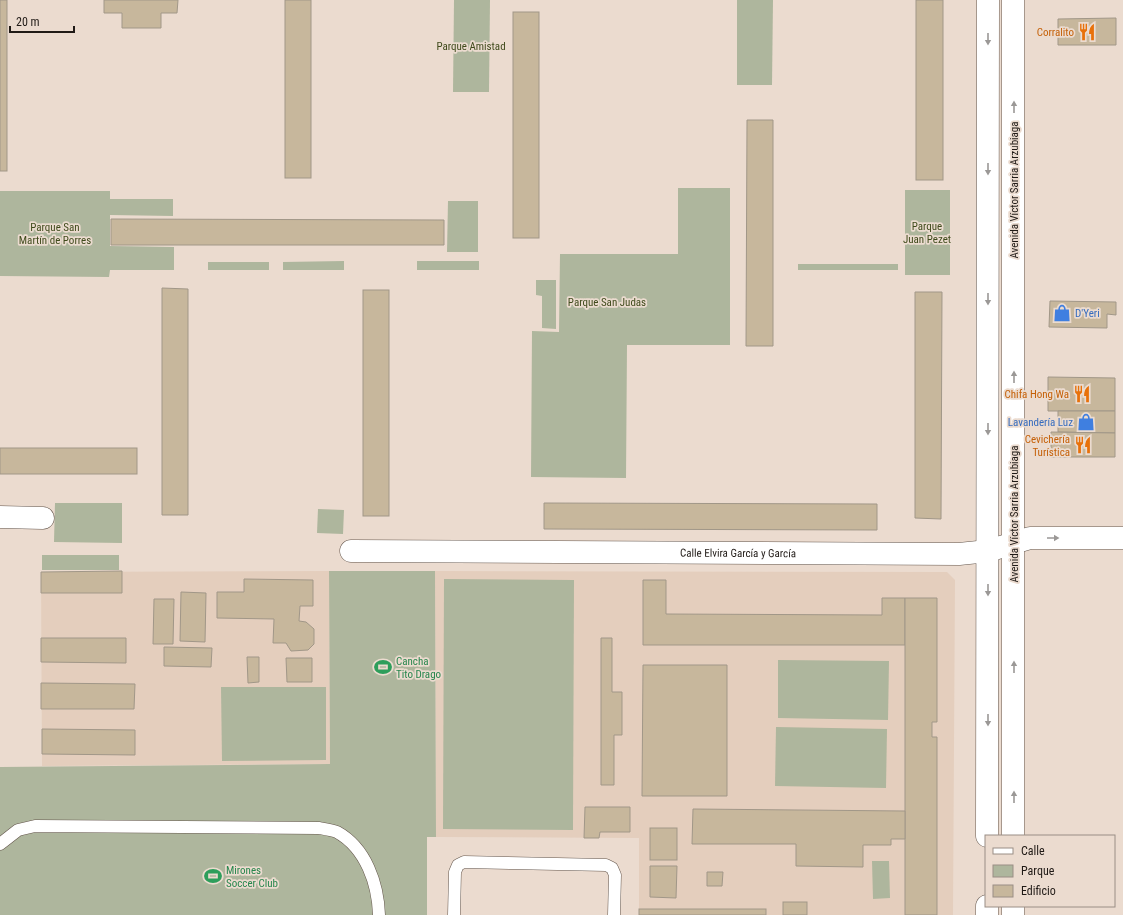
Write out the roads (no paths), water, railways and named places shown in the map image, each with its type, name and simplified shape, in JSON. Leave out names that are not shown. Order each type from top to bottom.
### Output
[{"type":"street","points":[[987,835],[988,0]]},
{"type":"street","name":"Avenida Víctor Sarria Arzubiaga","points":[[1013,0],[1015,542],[1013,835]]},
{"type":"street","points":[[0,517],[43,518]]},
{"type":"street","name":"Calle Elvira García y García","points":[[351,551],[959,554],[988,551],[1030,538],[1123,538]]},
{"type":"lane","points":[[0,844],[18,830],[35,826],[319,828],[336,832],[351,842],[363,857],[371,873],[379,915]]},
{"type":"lane","points":[[454,915],[455,872],[458,865],[464,862],[606,865],[612,868],[615,875],[614,915]]},
{"type":"place","name":"Corralito","points":[[1087,32]]},
{"type":"place","name":"D'Yeri","points":[[1062,313]]},
{"type":"place","name":"Chifa Hong Wa","points":[[1082,394]]},
{"type":"place","name":"Lavandería Luz","points":[[1086,422]]},
{"type":"place","name":"Cevichería Turística","points":[[1083,445]]},
{"type":"place","name":"Cancha Tito Drago","points":[[383,667]]},
{"type":"place","name":"Mirones Soccer Club","points":[[213,876]]},
{"type":"park label","name":"Parque Amistad","points":[[471,46]]},
{"type":"park label","name":"Parque Juan Pezet","points":[[927,232]]},
{"type":"park label","name":"Parque San Martín de Porres","points":[[55,233]]},
{"type":"park label","name":"Parque San Judas","points":[[607,302]]}]
